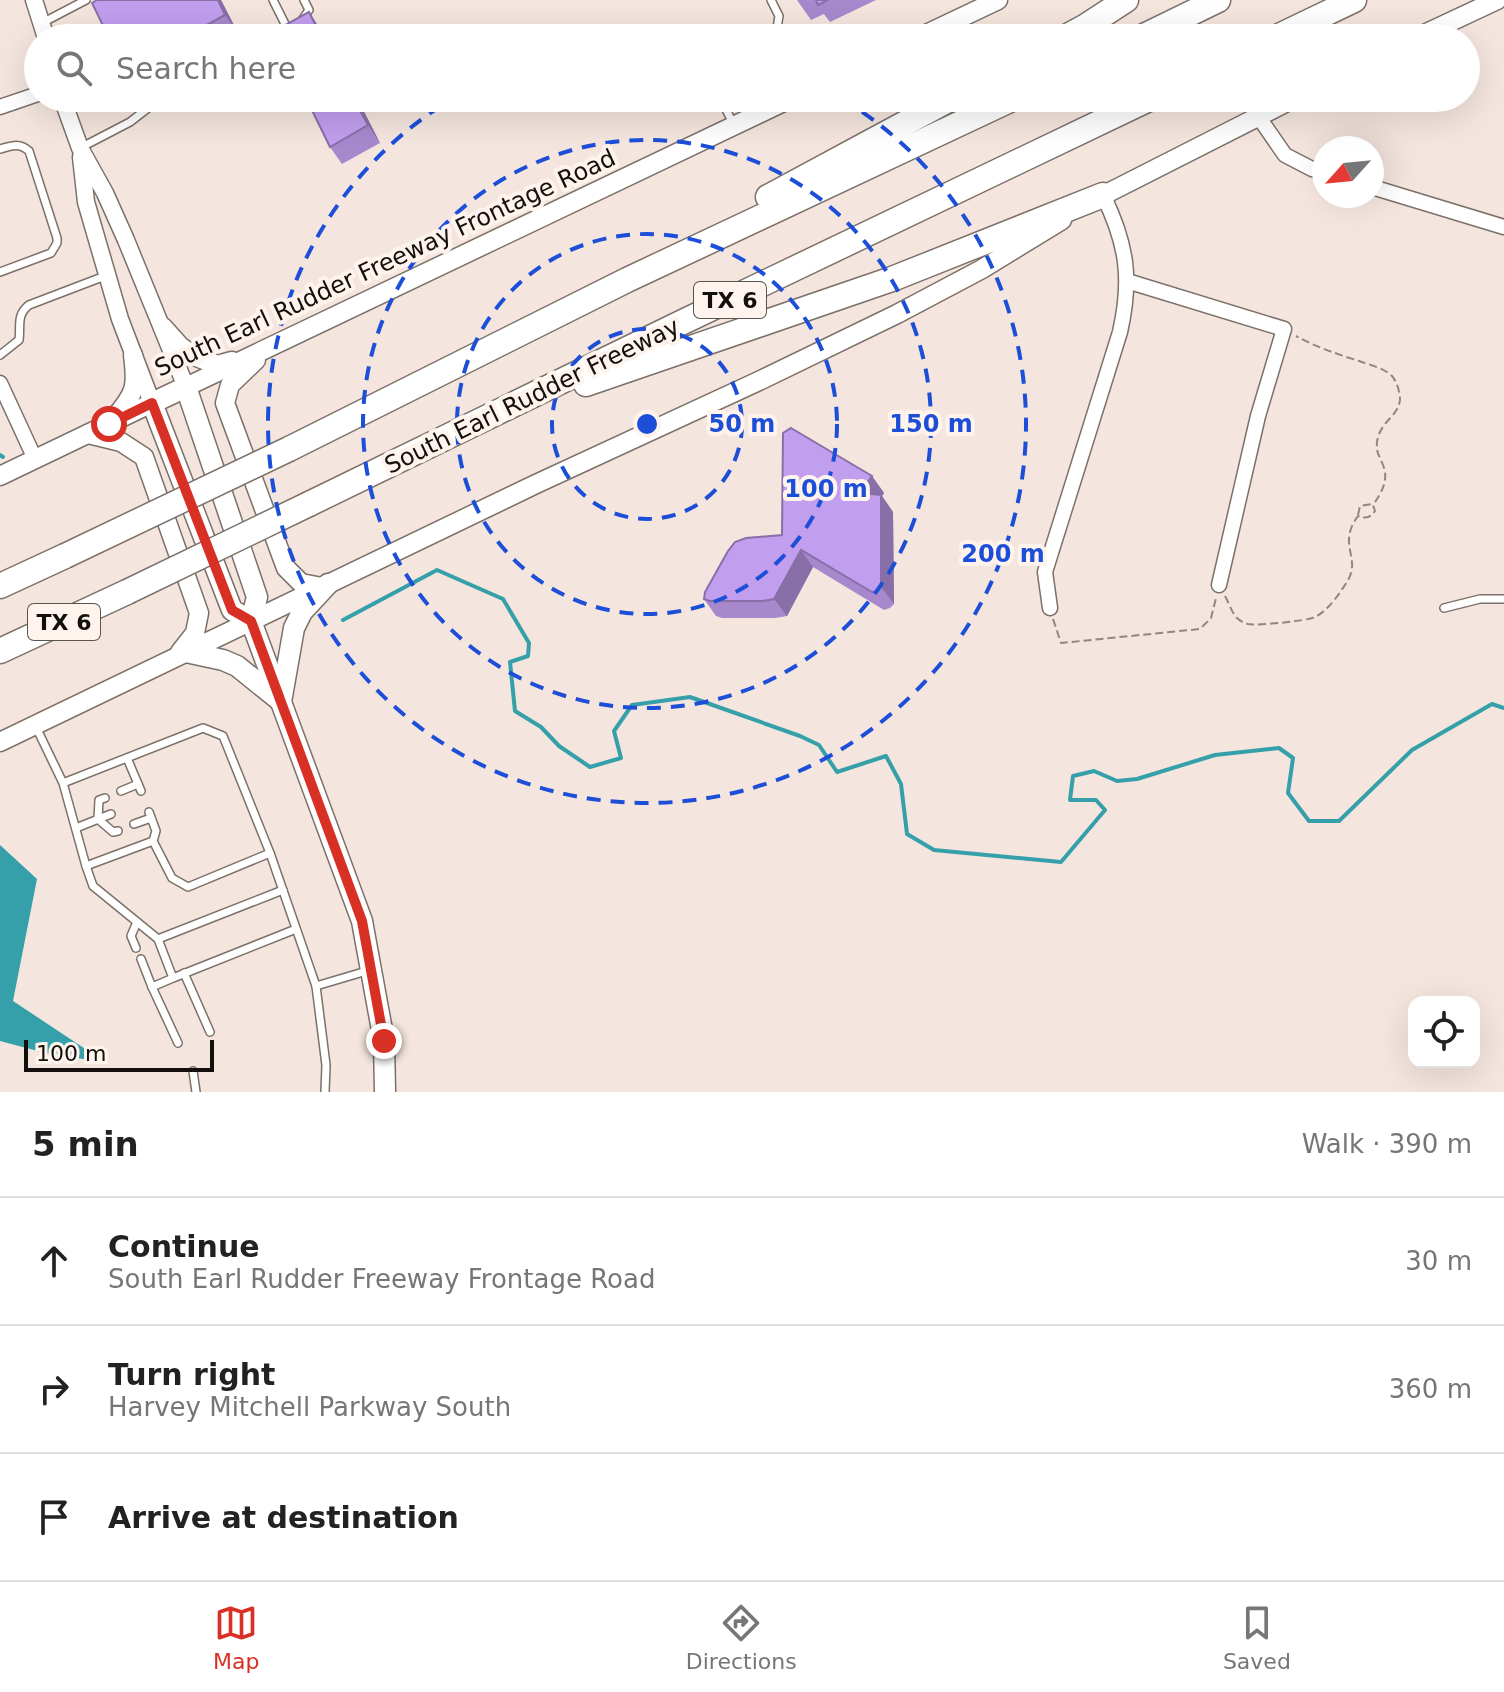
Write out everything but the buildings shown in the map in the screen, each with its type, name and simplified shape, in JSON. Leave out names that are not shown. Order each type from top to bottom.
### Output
[{"type":"highway","points":[[1089,24],[1126,0]]},
{"type":"highway","points":[[1169,24],[1218,0]]},
{"type":"highway","points":[[1304,24],[1354,0]]},
{"type":"highway","points":[[627,280],[670,250],[926,112]]},
{"type":"highway","name":"TX 6","points":[[0,586],[289,449],[627,280],[984,112]]},
{"type":"highway","name":"South Earl Rudder Freeway","points":[[0,651],[1122,112]]},
{"type":"highway","points":[[486,418],[892,279],[1103,195]]},
{"type":"main road","points":[[1446,24],[1497,0]]},
{"type":"main road","points":[[945,24],[987,2]]},
{"type":"main road","name":"South Earl Rudder Freeway Frontage Road","points":[[0,476],[763,112]]},
{"type":"main road","points":[[0,742],[897,314],[982,269],[1103,195],[1266,112]]},
{"type":"main road","points":[[163,327],[194,356],[217,365],[250,356]]},
{"type":"main road","points":[[270,347],[230,385],[225,403],[286,568],[301,583],[325,585]]},
{"type":"main road","points":[[109,424],[132,397],[136,376],[133,355]]},
{"type":"main road","points":[[186,387],[257,597],[251,621],[362,921],[384,1041],[385,1092]]},
{"type":"main road","points":[[152,403],[232,610],[251,621]]},
{"type":"main road","points":[[88,434],[121,442],[144,457],[199,613],[195,633],[181,654]]},
{"type":"main road","points":[[281,702],[294,628],[302,612],[325,585]]},
{"type":"main road","points":[[181,654],[223,660],[237,666],[281,702]]},
{"type":"street","points":[[34,0],[42,24]]},
{"type":"street","points":[[0,107],[24,99]]},
{"type":"street","points":[[67,112],[80,148],[105,193],[163,327],[186,387]]},
{"type":"street","points":[[1258,116],[1285,155],[1312,169]]},
{"type":"street","points":[[80,148],[86,202],[133,355],[152,403]]},
{"type":"street","points":[[1384,191],[1504,227]]},
{"type":"street","points":[[1050,608],[1045,572],[1125,308],[1127,281],[1122,243],[1103,195]]},
{"type":"street","points":[[1127,281],[1284,329],[1258,416],[1219,585]]},
{"type":"street","points":[[0,383],[35,459]]},
{"type":"lane","points":[[52,24],[86,0]]},
{"type":"lane","points":[[273,0],[285,24]]},
{"type":"lane","points":[[296,24],[309,10],[304,0]]},
{"type":"lane","points":[[771,0],[779,16],[778,24]]},
{"type":"lane","points":[[80,148],[143,112]]},
{"type":"lane","points":[[727,112],[734,126]]},
{"type":"lane","points":[[0,149],[16,144],[29,151],[57,243],[51,253],[0,272]]},
{"type":"lane","points":[[0,355],[19,340],[22,310],[108,275]]},
{"type":"lane","points":[[1444,608],[1480,599],[1504,599]]},
{"type":"lane","points":[[35,725],[63,783],[93,886],[158,939],[173,978]]},
{"type":"lane","points":[[63,783],[203,728],[223,736],[270,853],[316,986],[326,1065],[325,1092]]},
{"type":"lane","points":[[121,791],[140,787],[127,758]]},
{"type":"lane","points":[[98,819],[99,800],[105,798]]},
{"type":"lane","points":[[76,828],[111,814]]},
{"type":"lane","points":[[134,824],[150,815],[156,831],[153,841],[172,878],[188,887],[270,853]]},
{"type":"lane","points":[[98,819],[113,832],[118,831]]},
{"type":"lane","points":[[86,866],[153,841]]},
{"type":"lane","points":[[158,939],[283,890]]},
{"type":"lane","points":[[136,948],[131,936],[137,922]]},
{"type":"lane","points":[[152,987],[296,929]]},
{"type":"lane","points":[[141,959],[178,1043]]},
{"type":"lane","points":[[316,986],[372,970]]},
{"type":"lane","points":[[184,973],[210,1032]]},
{"type":"lane","points":[[193,1071],[196,1092]]},
{"type":"path","points":[[1284,329],[1310,344],[1380,369],[1393,377],[1399,388],[1397,411],[1383,424],[1378,436],[1376,452],[1384,466],[1386,481],[1373,505],[1375,511],[1371,517],[1358,516]]},
{"type":"path","points":[[1219,585],[1237,618],[1249,624],[1303,621],[1317,616],[1337,597],[1350,577],[1348,535],[1360,506],[1373,505]]},
{"type":"path","points":[[1050,608],[1061,643],[1200,629],[1211,618],[1219,585]]},
{"type":"water","points":[[0,845],[37,879],[13,1001],[105,1062],[49,1054],[0,1041]]},
{"type":"waterway","points":[[343,620],[437,570],[503,599],[529,643],[528,656],[510,662],[515,711],[541,727],[559,746],[590,767],[621,758],[614,731],[632,705],[690,697],[819,745],[837,772],[886,756],[901,784],[907,834],[934,850],[1061,862],[1105,810],[1096,800],[1070,800],[1073,776],[1094,771],[1117,781],[1137,779],[1215,755],[1279,748],[1293,758],[1288,793],[1309,821],[1339,821],[1412,750],[1492,704],[1504,708]]},
{"type":"route","points":[[109,424],[152,403],[232,610],[251,621],[362,921],[384,1041]]}]
